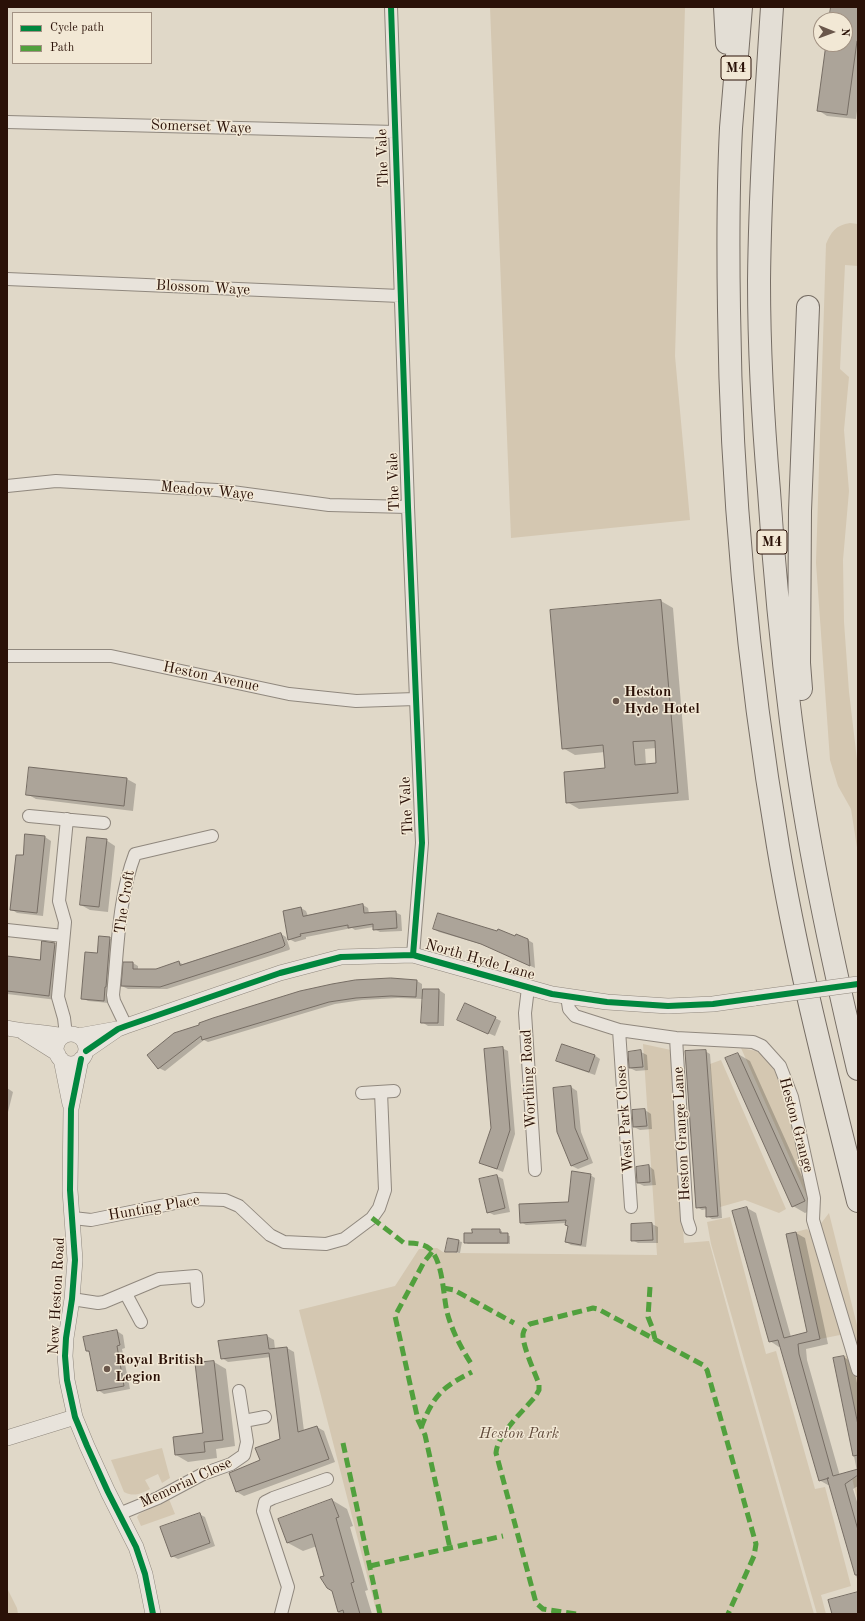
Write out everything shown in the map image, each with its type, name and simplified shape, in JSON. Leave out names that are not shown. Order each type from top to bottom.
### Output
[{"type":"highway","points":[[725,7],[731,130]]},
{"type":"highway","name":"M4","points":[[741,7],[731,130],[728,261],[730,396],[741,564],[757,711],[778,848],[818,1037],[858,1201]]},
{"type":"highway","name":"M4","points":[[772,7],[763,147],[759,282],[763,415],[776,589],[791,723],[812,854],[832,954],[858,1070]]},
{"type":"highway","points":[[808,307],[800,511],[799,663],[812,854]]},
{"type":"street","name":"The Vale","points":[[390,7],[415,699],[422,842],[413,955]]},
{"type":"street","name":"Somerset Waye","points":[[7,122],[395,132]]},
{"type":"street","name":"Blossom Waye","points":[[7,279],[400,296]]},
{"type":"street","name":"Meadow Waye","points":[[7,486],[56,481],[217,490],[329,505],[408,507]]},
{"type":"street","name":"Heston Avenue","points":[[7,656],[111,656],[289,694],[356,701],[415,699]]},
{"type":"street","points":[[29,816],[104,823]]},
{"type":"street","points":[[67,819],[59,901],[65,922],[58,997],[69,1036]]},
{"type":"street","name":"The Croft","points":[[122,1028],[113,995],[120,914],[128,873],[135,854],[212,836]]},
{"type":"street","points":[[7,930],[63,936]]},
{"type":"street","name":"North Hyde Lane","points":[[69,1036],[122,1028],[280,973],[341,957],[413,955],[528,988],[567,996],[608,1002],[668,1006],[713,1004],[858,984]]},
{"type":"street","name":"Worthing Road","points":[[528,988],[525,1013],[535,1170]]},
{"type":"street","name":"Heston Grange","points":[[567,996],[568,1009],[575,1016],[619,1030],[676,1038],[752,1042],[762,1046],[780,1066],[792,1097],[814,1198],[813,1220],[858,1370]]},
{"type":"street","points":[[7,1028],[69,1036],[85,1042],[84,1055],[73,1063],[64,1062],[59,1056],[22,1031]]},
{"type":"street","name":"North Hyde Lane","points":[[84,1055],[122,1028]]},
{"type":"street","name":"West Park Close","points":[[619,1030],[631,1208]]},
{"type":"street","points":[[59,1056],[57,1044],[69,1036]]},
{"type":"street","name":"Heston Grange Lane","points":[[676,1038],[687,1220],[690,1229]]},
{"type":"street","name":"New Heston Road","points":[[84,1055],[71,1109],[69,1158],[75,1260],[72,1299],[66,1338],[65,1356],[67,1380],[75,1417],[97,1468],[136,1547],[145,1574],[153,1614]]},
{"type":"street","name":"New Heston Road","points":[[59,1056],[71,1109]]},
{"type":"street","points":[[362,1093],[394,1091]]},
{"type":"street","name":"Hunting Place","points":[[73,1218],[91,1220],[195,1199],[212,1198],[225,1200],[239,1206],[270,1235],[284,1242],[326,1244],[344,1239],[372,1218],[379,1208],[385,1190],[380,1092]]},
{"type":"street","points":[[72,1299],[98,1303],[104,1302],[159,1279],[196,1276],[198,1301]]},
{"type":"street","points":[[126,1294],[141,1322]]},
{"type":"street","name":"Memorial Close","points":[[119,1514],[158,1498],[203,1474],[231,1464],[244,1455],[247,1442],[239,1391]]},
{"type":"street","points":[[7,1438],[75,1417]]},
{"type":"street","points":[[244,1422],[265,1417]]},
{"type":"street","points":[[281,1614],[288,1587],[263,1511],[265,1502],[327,1479]]},
{"type":"green space","points":[[490,7],[685,7],[675,356],[690,520],[511,538]]},
{"type":"green space","points":[[850,223],[858,224],[858,266],[845,265],[840,369],[849,377],[844,430],[849,491],[843,560],[844,622],[849,692],[858,768],[858,854],[851,809],[838,786],[830,760],[816,563],[826,244],[830,236],[838,227]]},
{"type":"green space","name":"Heston Park","points":[[643,1044],[671,1050],[684,1243],[709,1241],[814,1614],[377,1614],[299,1310],[395,1286],[419,1249],[437,1248],[443,1252],[457,1253],[657,1255]]},
{"type":"green space","points":[[741,1048],[756,1051],[766,1057],[776,1069],[783,1081],[798,1141],[808,1199]]},
{"type":"green space","points":[[721,1060],[786,1209],[779,1213],[745,1200],[720,1207],[710,1064]]},
{"type":"green space","points":[[829,1213],[858,1329],[858,1354],[819,1226]]},
{"type":"green space","points":[[730,1217],[766,1354],[776,1351],[815,1489],[825,1487],[851,1586],[821,1595],[826,1614],[817,1614],[711,1244],[707,1222]]},
{"type":"green space","points":[[807,1229],[810,1232],[840,1329],[840,1335],[820,1339],[796,1232]]},
{"type":"green space","points":[[852,1355],[858,1380],[858,1425],[844,1356]]},
{"type":"green space","points":[[162,1448],[170,1478],[162,1483],[158,1474],[145,1480],[150,1489],[137,1494],[124,1492],[111,1460]]},
{"type":"green space","points":[[858,1477],[858,1503],[852,1478]]},
{"type":"green space","points":[[169,1499],[175,1514],[141,1526],[137,1517],[139,1514]]},
{"type":"green space","points":[[7,1588],[17,1608],[18,1614],[7,1614]]},
{"type":"building","points":[[831,7],[858,7],[858,41],[847,115],[817,111],[825,52],[853,52],[853,12],[830,12]]},
{"type":"building","name":"Heston Hyde Hotel","points":[[661,600],[678,793],[566,803],[564,772],[605,768],[603,745],[562,749],[550,610]],"holes":[[[655,741],[656,763],[635,765],[633,742]]]},
{"type":"building","points":[[29,767],[127,778],[124,806],[26,795]]},
{"type":"building","points":[[25,834],[45,836],[37,913],[10,910],[16,855],[23,855]]},
{"type":"building","points":[[87,837],[107,839],[99,907],[80,905]]},
{"type":"building","points":[[363,904],[364,913],[396,911],[397,928],[373,930],[373,924],[348,928],[348,925],[300,934],[301,936],[288,940],[283,911],[301,907],[303,916]]},
{"type":"building","points":[[438,913],[497,931],[498,929],[515,936],[516,934],[528,939],[530,966],[481,944],[433,929]]},
{"type":"building","points":[[281,933],[285,945],[269,952],[160,987],[121,986],[123,962],[133,962],[133,969],[156,969],[179,961],[180,965]]},
{"type":"building","points":[[99,936],[110,937],[104,1001],[81,999],[85,952],[97,953]]},
{"type":"building","points":[[42,941],[55,943],[49,996],[7,991],[7,956],[40,960]]},
{"type":"building","points":[[391,978],[417,980],[416,997],[391,996],[356,998],[329,1002],[202,1040],[201,1036],[158,1069],[147,1055],[174,1033],[199,1025],[199,1023],[213,1018],[300,991],[355,980]]},
{"type":"building","points":[[423,989],[439,989],[438,1023],[421,1023]]},
{"type":"building","points":[[465,1003],[496,1017],[488,1034],[457,1020]]},
{"type":"building","points":[[562,1044],[595,1055],[589,1072],[556,1061]]},
{"type":"building","points":[[503,1047],[510,1130],[497,1169],[479,1163],[491,1128],[484,1049]]},
{"type":"building","points":[[641,1050],[643,1067],[629,1068],[628,1052]]},
{"type":"building","points":[[706,1050],[718,1216],[706,1217],[706,1207],[696,1208],[685,1051]]},
{"type":"building","points":[[738,1053],[805,1201],[792,1207],[725,1058]]},
{"type":"building","points":[[571,1086],[575,1128],[588,1159],[571,1166],[557,1132],[553,1088]]},
{"type":"building","points":[[645,1109],[647,1126],[633,1127],[632,1110]]},
{"type":"building","points":[[649,1165],[650,1182],[637,1183],[636,1167]]},
{"type":"building","points":[[572,1171],[591,1174],[581,1245],[565,1242],[568,1226],[565,1225],[566,1220],[520,1223],[519,1204],[568,1202]]},
{"type":"building","points":[[497,1175],[505,1208],[487,1213],[479,1179]]},
{"type":"building","points":[[747,1207],[784,1338],[807,1332],[786,1234],[796,1232],[820,1339],[798,1344],[799,1354],[833,1476],[858,1469],[858,1475],[845,1484],[858,1530],[858,1575],[855,1575],[827,1479],[819,1481],[778,1340],[769,1342],[732,1211]]},
{"type":"building","points":[[652,1223],[653,1240],[631,1241],[631,1224]]},
{"type":"building","points":[[472,1229],[500,1229],[500,1233],[508,1233],[508,1243],[464,1243],[464,1233],[472,1233]]},
{"type":"building","points":[[448,1238],[459,1240],[457,1252],[445,1252]]},
{"type":"building","name":"Royal British Legion","points":[[117,1330],[120,1345],[117,1346],[124,1386],[97,1391],[89,1351],[86,1351],[83,1337]]},
{"type":"building","points":[[267,1335],[269,1349],[287,1347],[298,1432],[317,1426],[329,1459],[236,1492],[229,1473],[260,1460],[255,1448],[280,1439],[269,1353],[221,1359],[218,1341]]},
{"type":"building","points":[[844,1356],[858,1425],[858,1455],[853,1456],[833,1358]]},
{"type":"building","points":[[214,1361],[223,1440],[204,1442],[205,1452],[175,1455],[173,1437],[203,1433],[195,1363]]},
{"type":"building","points":[[332,1499],[339,1517],[336,1518],[354,1582],[351,1583],[360,1614],[344,1614],[343,1610],[338,1612],[332,1591],[327,1588],[320,1577],[324,1576],[312,1534],[287,1543],[278,1519]]},
{"type":"building","points":[[200,1513],[210,1543],[171,1557],[160,1527]]},
{"type":"building","points":[[858,1592],[858,1614],[832,1614],[828,1600]]},
{"type":"marked path","points":[[372,1218],[404,1243],[421,1244],[430,1249],[438,1262],[451,1326],[472,1365]]},
{"type":"marked path","points":[[432,1252],[424,1262],[395,1316],[418,1420],[425,1435],[450,1548]]},
{"type":"marked path","points":[[650,1287],[648,1317],[655,1339]]},
{"type":"marked path","points":[[443,1288],[454,1290],[514,1323]]},
{"type":"marked path","points":[[576,1614],[543,1609],[536,1603],[496,1453],[497,1446],[506,1431],[535,1397],[539,1390],[539,1384],[523,1339],[525,1328],[530,1324],[593,1308],[598,1309],[703,1365],[707,1370],[756,1544],[754,1556],[728,1614]]},
{"type":"marked path","points":[[421,1428],[434,1400],[446,1388],[472,1372]]},
{"type":"marked path","points":[[343,1443],[380,1614]]},
{"type":"marked path","points":[[370,1566],[503,1536]]},
{"type":"cycle path","points":[[391,7],[408,507],[422,843],[413,955]]},
{"type":"cycle path","points":[[86,1051],[118,1029],[126,1026],[280,973],[341,957],[413,955],[552,994],[607,1002],[668,1006],[713,1004],[858,984]]},
{"type":"cycle path","points":[[81,1059],[71,1109],[70,1190],[75,1260],[72,1299],[66,1338],[65,1356],[67,1380],[75,1417],[108,1492],[136,1547],[145,1574],[153,1614]]},
{"type":"place","name":"Heston Hyde Hotel","points":[[616,701]]},
{"type":"place","name":"Royal British Legion","points":[[107,1369]]}]
